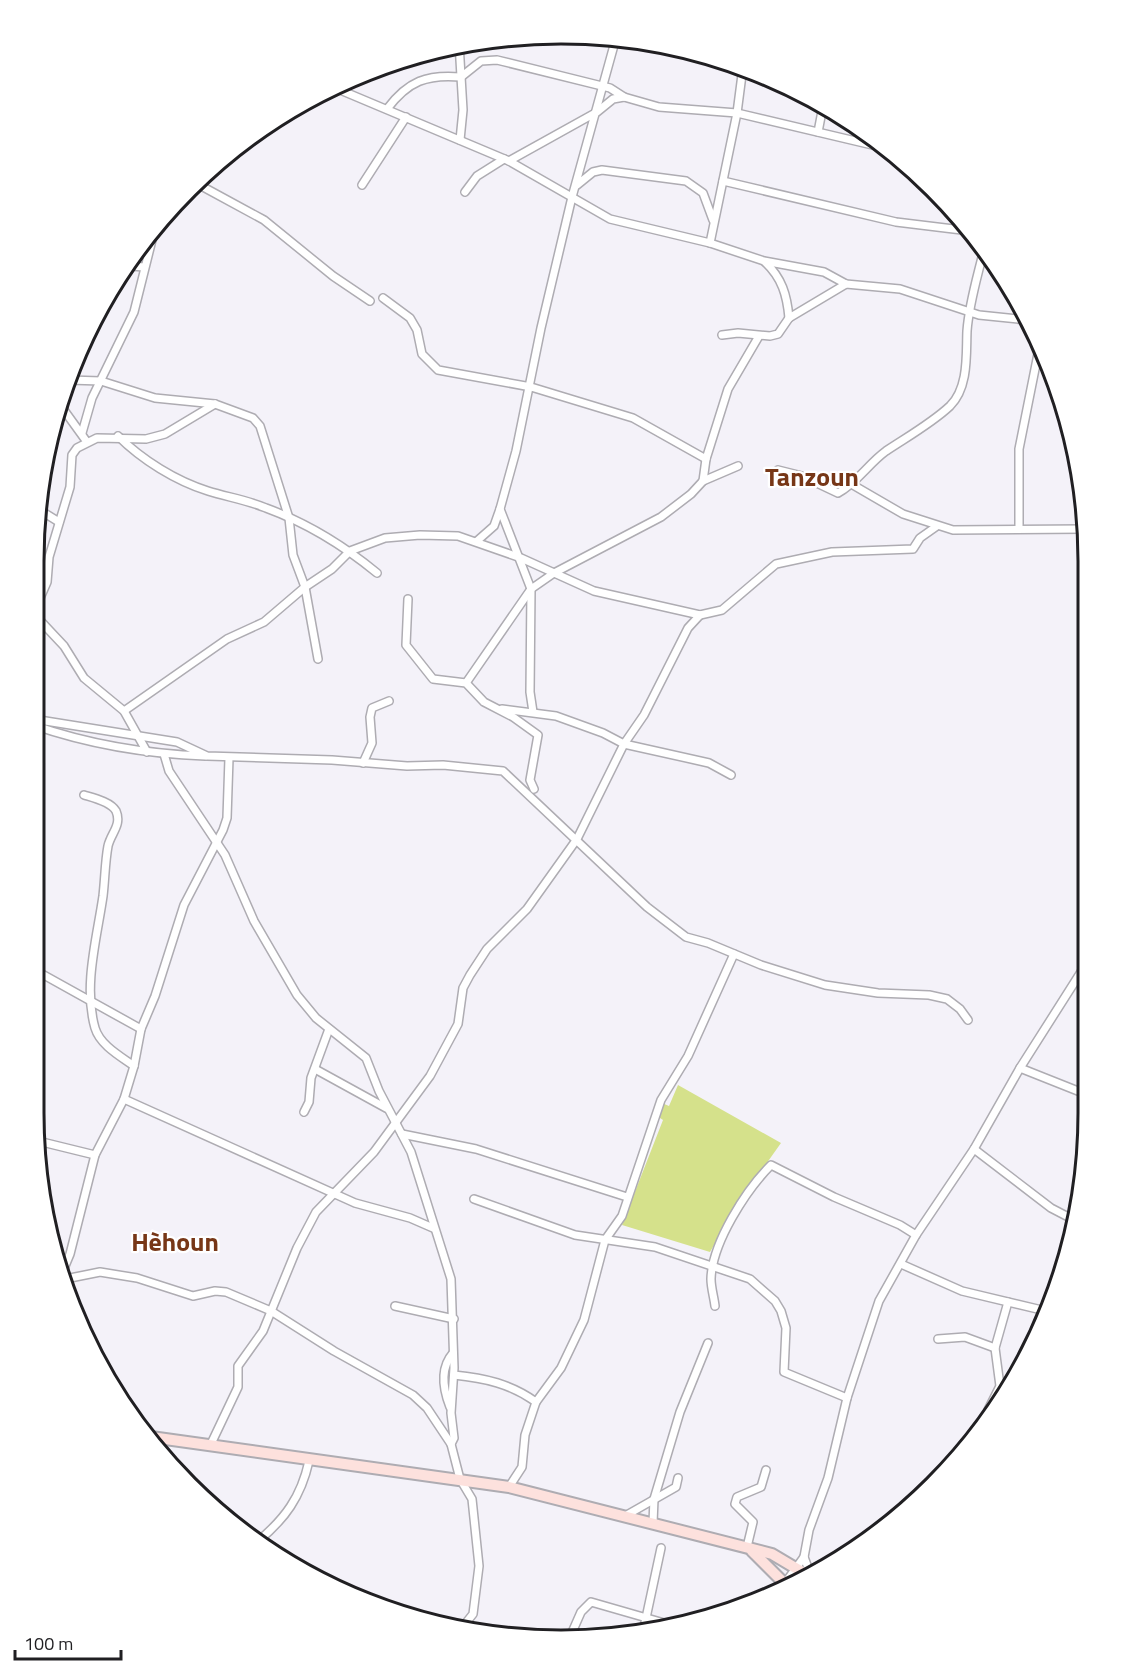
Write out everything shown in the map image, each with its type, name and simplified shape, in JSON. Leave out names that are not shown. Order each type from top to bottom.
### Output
[{"type":"main road","points":[[159,1438],[309,1461],[509,1486],[772,1554],[801,1570]]},
{"type":"main road","points":[[747,1547],[783,1580]]},
{"type":"street","points":[[477,541],[494,526],[500,509],[531,387],[541,328],[572,197],[614,47]]},
{"type":"street","points":[[460,53],[463,110],[460,140]]},
{"type":"street","points":[[387,109],[407,89],[423,79],[434,75],[461,77],[481,61],[497,60],[604,87],[660,107],[737,113],[862,141]]},
{"type":"street","points":[[710,243],[737,113],[742,77]]},
{"type":"street","points":[[344,92],[506,160],[610,219],[710,243],[764,261],[824,272],[846,284],[900,289],[970,313],[1017,319]]},
{"type":"street","points":[[465,192],[477,176],[597,112],[613,99],[624,96]]},
{"type":"street","points":[[818,132],[821,114]]},
{"type":"street","points":[[362,185],[406,117]]},
{"type":"street","points":[[575,187],[593,172],[602,170],[686,181],[704,193],[714,226]]},
{"type":"street","points":[[723,181],[896,222],[957,229]]},
{"type":"street","points":[[204,187],[264,220],[333,276],[370,301]]},
{"type":"street","points":[[82,432],[92,398],[134,312],[150,246]]},
{"type":"street","points":[[764,261],[776,273],[783,286],[789,318]]},
{"type":"street","points":[[778,470],[802,476],[838,493],[853,485],[861,474],[885,452],[951,405],[957,396],[968,349],[970,313],[981,261]]},
{"type":"street","points":[[136,266],[144,267]]},
{"type":"street","points":[[722,335],[778,334],[789,318],[846,284]]},
{"type":"street","points":[[382,298],[410,318],[417,330],[422,354],[438,370],[531,387],[633,418],[706,459]]},
{"type":"street","points":[[703,481],[706,459],[728,389],[759,336]]},
{"type":"street","points":[[1019,529],[1019,449],[1037,360]]},
{"type":"street","points":[[76,380],[101,381],[155,398],[214,404],[253,418],[260,426],[289,518],[292,555],[305,587],[318,659]]},
{"type":"street","points":[[44,589],[47,582],[49,557],[70,487],[72,455],[87,442],[97,438],[118,436],[146,439],[165,434],[214,404]]},
{"type":"street","points":[[66,412],[87,442]]},
{"type":"street","points":[[118,436],[142,456],[191,486],[264,507],[289,518],[350,551],[376,573]]},
{"type":"street","points":[[466,683],[531,589],[555,573],[661,517],[691,494],[703,481],[738,466]]},
{"type":"street","points":[[853,485],[903,514],[953,530],[1076,529]]},
{"type":"street","points":[[500,509],[521,558],[531,589],[530,692],[532,712]]},
{"type":"street","points":[[46,514],[59,522]]},
{"type":"street","points":[[124,711],[227,639],[264,622],[305,587],[332,569],[350,551],[368,542],[420,535],[458,536],[521,558],[594,591],[700,615],[722,610],[776,564],[832,552],[913,549],[920,538],[937,526]]},
{"type":"street","points":[[408,599],[405,634],[409,651],[433,679],[466,683],[484,702],[538,735],[530,780],[534,789]]},
{"type":"street","points":[[210,1447],[238,1387],[238,1366],[262,1331],[297,1248],[316,1212],[374,1152],[430,1076],[458,1024],[463,988],[470,975],[487,950],[527,909],[577,839],[624,744],[644,715],[688,628],[700,615]]},
{"type":"street","points":[[44,625],[64,646],[84,678],[124,711],[147,752]]},
{"type":"street","points":[[363,764],[372,743],[370,717],[372,708],[389,701]]},
{"type":"street","points":[[497,709],[532,712],[572,722],[624,744],[709,762],[731,775]]},
{"type":"street","points":[[44,725],[137,735],[184,744],[207,756]]},
{"type":"street","points":[[44,728],[75,738],[164,754],[363,764],[443,765],[503,771],[647,907],[686,937],[708,942],[734,954],[825,985],[878,993],[929,995],[947,999],[960,1009],[968,1020]]},
{"type":"street","points":[[164,754],[169,771],[188,796],[230,865],[254,921],[297,995],[329,1029],[366,1058],[388,1109],[411,1152],[433,1228],[451,1279],[454,1319],[454,1375],[451,1409],[454,1438],[451,1444]]},
{"type":"street","points":[[66,1264],[95,1155],[124,1099],[134,1066],[141,1029],[155,996],[184,905],[217,844],[227,818],[229,758]]},
{"type":"street","points":[[84,795],[115,808],[118,817],[118,825],[108,847],[92,966],[91,1001],[95,1029],[104,1042],[134,1066]]},
{"type":"street","points":[[509,1486],[522,1467],[525,1436],[536,1402],[561,1368],[584,1320],[592,1298],[605,1239],[622,1216],[661,1100],[688,1056],[734,954]]},
{"type":"street","points":[[44,975],[141,1029]]},
{"type":"street","points":[[790,1577],[804,1557],[810,1530],[828,1478],[847,1398],[879,1300],[916,1235],[974,1149],[1020,1068],[1078,977]]},
{"type":"street","points":[[304,1112],[309,1102],[310,1084],[329,1029]]},
{"type":"street","points":[[1020,1068],[1078,1091]]},
{"type":"street","points":[[315,1069],[388,1109]]},
{"type":"street","points":[[124,1099],[332,1193],[433,1228]]},
{"type":"street","points":[[402,1134],[476,1149],[627,1197]]},
{"type":"street","points":[[45,1143],[95,1155]]},
{"type":"street","points":[[974,1149],[1051,1208],[1067,1217]]},
{"type":"street","points":[[715,1306],[711,1279],[719,1243],[735,1214],[771,1165],[834,1197],[900,1225],[916,1235]]},
{"type":"street","points":[[474,1199],[575,1235],[655,1247],[750,1279],[775,1301],[781,1311],[786,1328],[784,1372],[847,1398]]},
{"type":"street","points":[[901,1264],[962,1291],[1039,1309]]},
{"type":"street","points":[[70,1277],[100,1272],[137,1278],[193,1296],[214,1291],[226,1292],[271,1311],[334,1351],[413,1395],[427,1408],[451,1444],[460,1479],[472,1499],[479,1566],[473,1614],[468,1622]]},
{"type":"street","points":[[1001,1383],[995,1348],[1008,1302]]},
{"type":"street","points":[[394,1306],[454,1319]]},
{"type":"street","points":[[939,1339],[965,1337],[995,1348]]},
{"type":"street","points":[[654,1523],[654,1499],[692,1379],[708,1343]]},
{"type":"street","points":[[451,1409],[445,1394],[444,1370],[453,1353]]},
{"type":"street","points":[[454,1375],[486,1378],[508,1386],[536,1402]]},
{"type":"street","points":[[263,1536],[287,1514],[296,1501],[304,1484],[309,1461]]},
{"type":"street","points":[[747,1547],[753,1522],[735,1503],[737,1497],[761,1487],[766,1470]]},
{"type":"street","points":[[625,1516],[676,1487],[678,1478]]},
{"type":"street","points":[[644,1624],[654,1588],[656,1562],[661,1548]]},
{"type":"street","points":[[804,1557],[807,1567]]},
{"type":"street","points":[[573,1630],[581,1612],[591,1602],[659,1621]]},
{"type":"green space","points":[[678,1085],[781,1143],[737,1205],[710,1252],[622,1225],[663,1120],[657,1116],[662,1103],[669,1106]]},
{"type":"district","name":"Tanzoun","points":[[812,477]]},
{"type":"district","name":"Hèhoun","points":[[175,1242]]}]
